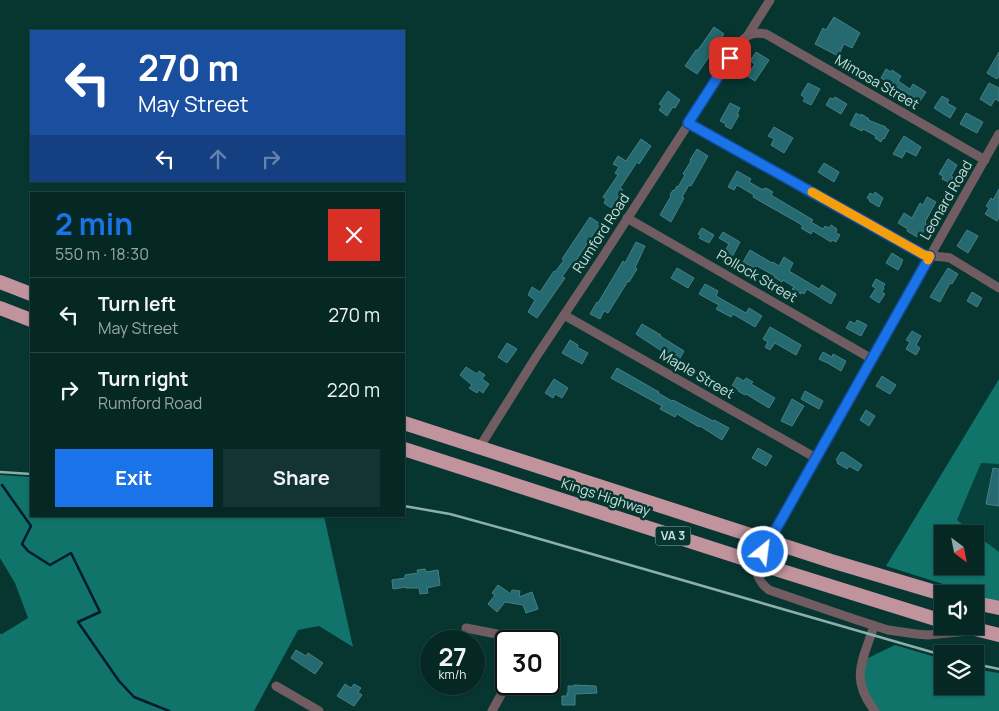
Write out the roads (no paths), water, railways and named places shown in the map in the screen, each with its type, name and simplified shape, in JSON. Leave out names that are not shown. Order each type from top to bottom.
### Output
[{"type":"highway","points":[[0,282],[30,294]]},
{"type":"highway","points":[[0,308],[30,320]]},
{"type":"highway","name":"Kings Highway","points":[[405,423],[768,541],[934,592]]},
{"type":"highway","name":"Kings Highway","points":[[405,449],[934,618]]},
{"type":"highway","points":[[984,605],[999,608]]},
{"type":"highway","points":[[984,631],[999,635]]},
{"type":"street","name":"Rumford Road","points":[[479,448],[741,42],[751,34],[770,0]]},
{"type":"street","name":"Mimosa Street","points":[[751,34],[760,32],[766,34],[985,160]]},
{"type":"street","points":[[688,123],[924,255],[950,258],[999,288]]},
{"type":"street","name":"Leonard Road","points":[[757,563],[999,134]]},
{"type":"street","name":"Pollock Street","points":[[627,218],[872,358]]},
{"type":"street","name":"Maple Street","points":[[564,315],[816,458]]},
{"type":"street","points":[[757,563],[756,568],[759,580],[769,590],[874,626],[916,634],[934,634]]},
{"type":"street","points":[[874,626],[860,667],[860,677],[864,696],[875,711]]},
{"type":"street","points":[[466,628],[495,634]]},
{"type":"street","points":[[276,686],[319,711]]},
{"type":"street","points":[[492,711],[501,695]]},
{"type":"waterway","points":[[2,485],[31,526],[22,544],[28,551],[50,565],[71,553],[100,612],[78,622],[119,681],[134,697],[169,711]]},
{"type":"railway","points":[[0,472],[30,474]]},
{"type":"railway","points":[[405,506],[450,514],[512,531],[934,653]]},
{"type":"railway","points":[[984,666],[999,669]]}]
